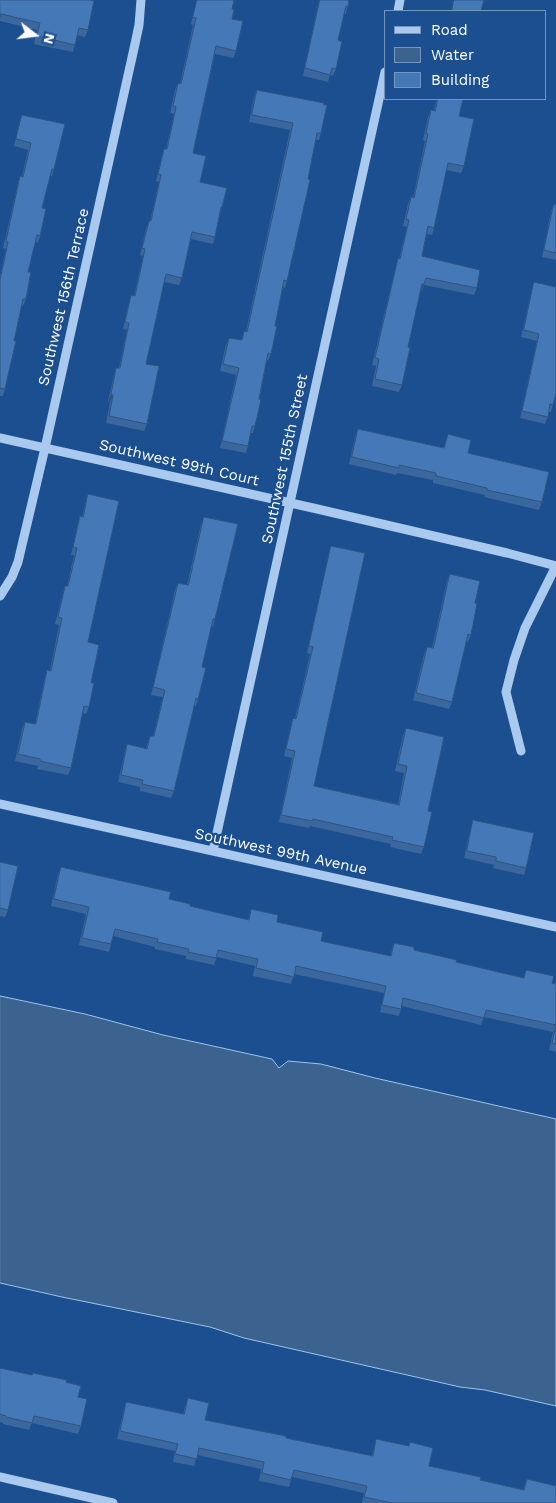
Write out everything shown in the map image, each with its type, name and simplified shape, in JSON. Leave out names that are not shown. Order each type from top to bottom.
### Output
[{"type":"street","name":"Southwest 156th Terrace","points":[[0,596],[12,577],[18,562],[45,448],[135,44],[141,0]]},
{"type":"street","name":"Southwest 155th Street","points":[[212,851],[384,76]]},
{"type":"street","name":"Southwest 99th Court","points":[[0,438],[289,502],[556,566]]},
{"type":"street","points":[[521,751],[506,692],[514,660],[526,628],[556,566]]},
{"type":"street","name":"Southwest 99th Avenue","points":[[0,804],[556,927]]},
{"type":"street","points":[[0,1477],[113,1503]]},
{"type":"water","points":[[0,996],[85,1014],[163,1035],[272,1059],[279,1068],[288,1061],[321,1064],[556,1119],[556,1406],[485,1390],[460,1387],[244,1338],[210,1327],[0,1283]]},
{"type":"building","points":[[0,0],[94,1],[88,30],[79,28],[75,45],[37,36],[40,23],[1,14],[0,17]]},
{"type":"building","points":[[197,0],[234,0],[232,19],[243,21],[236,51],[216,46],[193,153],[206,156],[200,182],[227,188],[215,237],[192,232],[182,278],[166,274],[146,364],[159,366],[147,424],[109,416],[113,395],[111,394],[116,368],[120,368],[129,323],[125,322],[131,295],[135,296],[145,249],[142,248],[149,221],[151,221],[161,175],[158,174],[164,149],[167,149],[176,107],[173,106],[178,83],[181,84],[196,18],[193,17]]},
{"type":"building","points":[[320,0],[349,0],[338,40],[342,42],[336,69],[332,68],[330,75],[305,68]]},
{"type":"building","points":[[454,0],[484,0],[481,10],[452,10]]},
{"type":"building","points":[[257,90],[327,105],[321,133],[317,133],[308,179],[310,180],[287,281],[284,280],[271,354],[268,353],[259,399],[261,400],[255,426],[252,426],[248,446],[222,441],[239,368],[223,364],[229,338],[242,340],[244,331],[247,332],[293,123],[252,115]]},
{"type":"building","points":[[438,100],[463,100],[459,116],[474,119],[464,166],[448,163],[434,228],[428,226],[422,256],[480,270],[477,288],[426,278],[424,284],[422,284],[402,385],[375,379],[379,359],[375,358],[398,258],[400,259],[409,220],[406,219],[411,197],[414,198],[428,134],[426,133],[431,110],[435,111]]},
{"type":"building","points":[[22,115],[65,124],[42,208],[46,209],[40,236],[37,235],[28,272],[31,272],[26,299],[23,299],[5,389],[0,388],[0,280],[20,176],[23,177],[31,143],[16,139]]},
{"type":"building","points":[[554,204],[556,205],[556,253],[544,250]]},
{"type":"building","points":[[534,282],[556,287],[556,393],[553,405],[550,404],[548,417],[522,411],[539,334],[524,330]]},
{"type":"building","points":[[358,429],[444,448],[448,434],[471,440],[468,453],[549,472],[542,502],[487,490],[487,488],[436,476],[436,473],[399,465],[399,468],[352,457]]},
{"type":"building","points":[[88,494],[119,501],[88,642],[99,645],[91,683],[94,683],[89,707],[84,706],[71,768],[18,754],[25,722],[36,724],[47,670],[51,671],[62,618],[58,617],[77,548],[73,547],[80,516],[83,517]]},
{"type":"building","points":[[204,517],[238,524],[202,667],[206,668],[198,699],[196,698],[174,791],[142,784],[143,780],[121,775],[127,744],[147,749],[150,736],[154,736],[165,690],[153,687],[178,583],[188,585]]},
{"type":"building","points":[[331,546],[365,553],[314,786],[399,805],[407,766],[398,764],[406,728],[444,737],[428,811],[432,812],[424,847],[392,840],[393,837],[313,819],[312,821],[281,815],[295,751],[286,749],[293,718],[296,719],[313,647],[309,646]]},
{"type":"building","points":[[450,574],[480,581],[471,635],[468,634],[452,702],[416,693],[427,647],[433,648]]},
{"type":"building","points":[[473,820],[534,833],[526,868],[496,861],[496,857],[467,851]]},
{"type":"building","points":[[0,862],[18,866],[8,910],[0,908]]},
{"type":"building","points":[[61,867],[171,892],[169,899],[249,920],[251,909],[278,915],[277,922],[323,932],[321,941],[391,956],[394,943],[414,947],[414,950],[457,960],[456,962],[524,978],[526,970],[554,976],[552,983],[556,984],[556,1025],[486,1010],[484,1018],[403,998],[401,1009],[382,1005],[386,986],[296,966],[294,977],[256,968],[258,959],[218,950],[216,958],[188,952],[189,949],[157,942],[158,939],[115,929],[111,944],[82,938],[89,907],[54,899]]},
{"type":"building","points":[[556,1025],[556,1044],[552,1043]]},
{"type":"building","points":[[0,1368],[67,1380],[66,1382],[81,1386],[78,1397],[87,1399],[81,1426],[34,1416],[32,1423],[0,1414]]},
{"type":"building","points":[[188,1398],[209,1403],[205,1420],[373,1456],[376,1439],[409,1446],[410,1442],[433,1448],[429,1466],[481,1477],[480,1480],[524,1490],[527,1479],[556,1486],[556,1503],[392,1503],[364,1497],[367,1486],[294,1470],[291,1480],[262,1473],[264,1462],[199,1448],[197,1459],[175,1454],[178,1444],[120,1431],[126,1402],[184,1414]]}]
